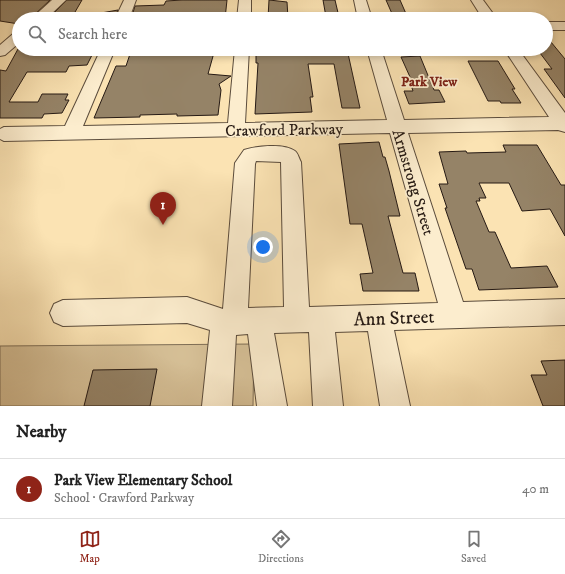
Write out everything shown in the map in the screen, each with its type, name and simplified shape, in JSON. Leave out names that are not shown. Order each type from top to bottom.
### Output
[{"type":"street","points":[[46,12],[60,0]]},
{"type":"street","points":[[125,12],[130,0]]},
{"type":"street","points":[[244,12],[245,0]]},
{"type":"street","points":[[360,0],[363,12]]},
{"type":"street","points":[[477,0],[485,12]]},
{"type":"street","points":[[553,26],[565,26]]},
{"type":"street","points":[[0,33],[12,32]]},
{"type":"street","points":[[0,52],[12,42]]},
{"type":"street","points":[[71,133],[105,56]]},
{"type":"street","points":[[236,130],[241,56]]},
{"type":"street","name":"Armstrong Street","points":[[376,56],[454,315]]},
{"type":"street","points":[[516,56],[564,124]]},
{"type":"street","name":"Crawford Parkway","points":[[4,134],[564,124]]},
{"type":"street","points":[[217,406],[240,321],[245,163],[247,158],[251,155],[257,154],[286,155],[290,158],[309,319],[328,406]]},
{"type":"street","name":"Ann Street","points":[[63,313],[187,310],[240,321],[565,312]]},
{"type":"street","points":[[379,317],[395,406]]},
{"type":"street","points":[[240,321],[272,406]]},
{"type":"shaded area","points":[[254,344],[253,406],[0,406],[0,346]]},
{"type":"building","points":[[0,0],[50,0],[37,12],[12,12],[12,23],[0,21]]},
{"type":"building","points":[[67,0],[82,0],[75,12],[55,12]]},
{"type":"building","points":[[227,0],[226,12],[133,12],[135,6],[164,5],[166,1]]},
{"type":"building","points":[[269,0],[287,2],[288,12],[268,12]]},
{"type":"building","points":[[323,0],[335,0],[338,12],[325,12]]},
{"type":"building","points":[[386,0],[400,0],[405,12],[391,12]]},
{"type":"building","points":[[118,10],[117,12],[107,12]]},
{"type":"building","points":[[553,44],[565,59],[565,98],[544,69],[552,69],[542,56],[553,56]]},
{"type":"building","points":[[14,56],[92,56],[87,65],[69,66],[66,72],[27,72],[9,102],[38,102],[42,94],[68,94],[65,100],[69,100],[62,113],[44,114],[42,118],[0,118],[0,70],[6,71]]},
{"type":"building","points":[[129,56],[213,56],[208,74],[231,76],[219,84],[221,90],[218,115],[177,116],[177,114],[140,115],[140,117],[94,118],[116,66],[126,66]]},
{"type":"building","points":[[256,56],[349,56],[360,108],[342,108],[334,64],[308,64],[313,97],[310,97],[312,112],[255,114],[258,63],[256,63]]},
{"type":"building","points":[[420,56],[434,90],[439,90],[445,102],[409,104],[404,91],[413,91],[408,77],[410,77],[401,57]]},
{"type":"building","points":[[468,61],[498,61],[515,89],[512,89],[521,103],[501,103],[500,101],[488,101]]},
{"type":"building","points":[[379,142],[389,171],[400,216],[388,216],[403,273],[415,273],[419,291],[363,291],[360,274],[373,273],[362,224],[350,224],[339,144]]},
{"type":"building","points":[[503,145],[537,145],[561,185],[565,185],[565,236],[550,209],[522,211],[509,183],[479,183],[486,198],[479,198],[480,201],[476,201],[489,232],[495,232],[511,268],[547,266],[558,287],[479,290],[472,269],[466,269],[445,208],[447,208],[439,184],[448,184],[439,152],[506,152]]},
{"type":"building","points":[[565,360],[565,406],[543,406],[531,375],[547,375],[541,361]]},
{"type":"building","points":[[157,369],[150,406],[84,406],[93,370]]},
{"type":"place","name":"Park View Elementary School","points":[[163,225]]},
{"type":"district","name":"Park View","points":[[429,81]]}]
